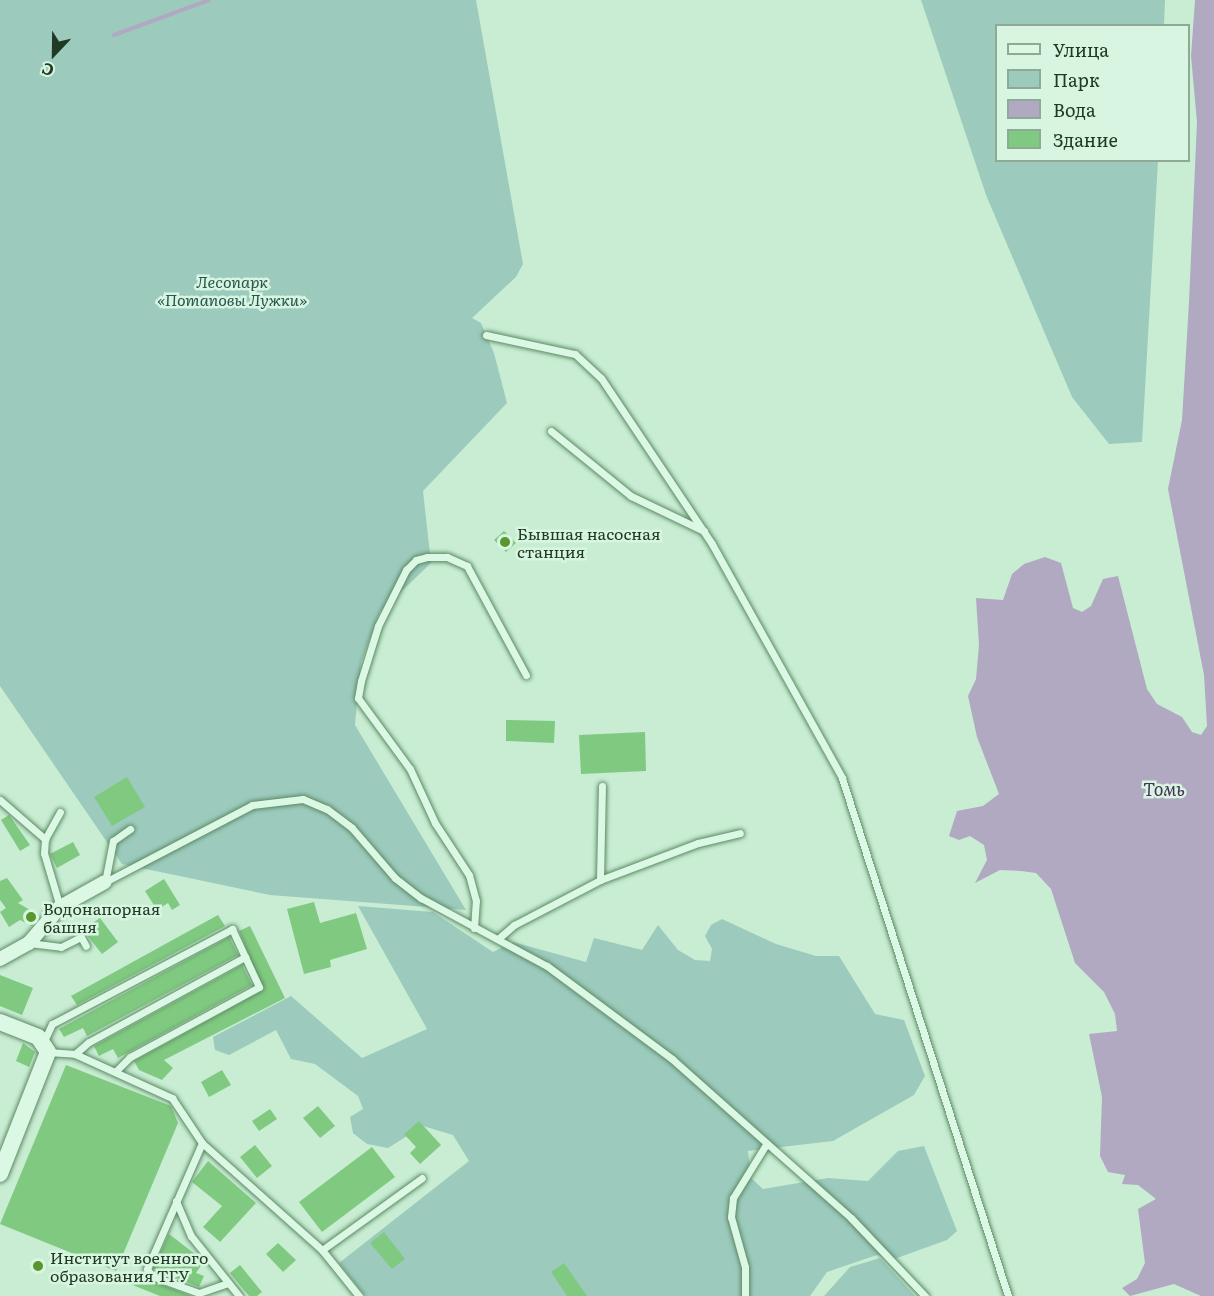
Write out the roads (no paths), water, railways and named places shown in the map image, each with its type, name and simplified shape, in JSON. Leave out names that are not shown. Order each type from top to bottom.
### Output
[{"type":"street","points":[[0,959],[29,944],[60,907],[105,882]]},
{"type":"street","points":[[0,1022],[46,1046],[0,1174]]},
{"type":"lane","points":[[486,335],[575,354],[601,378],[704,531],[842,778],[1008,1296]]},
{"type":"lane","points":[[551,431],[631,496],[704,531]]},
{"type":"lane","points":[[474,928],[476,902],[469,875],[435,823],[410,769],[358,698],[361,681],[378,626],[406,570],[416,560],[427,557],[447,557],[467,566],[526,675]]},
{"type":"lane","points":[[600,880],[602,786]]},
{"type":"lane","points":[[105,882],[252,806],[303,799],[352,828],[395,878],[421,898],[474,928],[499,938],[547,966],[672,1059],[765,1146],[851,1218],[925,1296]]},
{"type":"lane","points":[[0,800],[45,839]]},
{"type":"lane","points":[[60,812],[45,839],[46,868],[60,907]]},
{"type":"lane","points":[[105,882],[113,841],[130,829]]},
{"type":"lane","points":[[499,938],[514,925],[600,880],[698,843],[740,833]]},
{"type":"lane","points":[[116,1071],[130,1057],[259,987],[232,929],[52,1024],[46,1046],[75,1054],[172,1098],[202,1143],[322,1250],[359,1296]]},
{"type":"lane","points":[[29,944],[61,946],[81,937],[86,946]]},
{"type":"lane","points":[[75,1054],[89,1042],[245,957]]},
{"type":"lane","points":[[202,1143],[148,1273],[198,1293],[228,1283]]},
{"type":"lane","points":[[745,1296],[745,1267],[731,1217],[733,1198],[765,1146]]},
{"type":"lane","points":[[322,1250],[422,1178]]},
{"type":"lane","points":[[176,1201],[191,1236],[239,1296]]},
{"type":"water","name":"Томь","points":[[1195,0],[1214,0],[1214,1296],[1201,1296],[1174,1284],[1130,1296],[1122,1288],[1137,1279],[1145,1263],[1138,1209],[1156,1199],[1138,1185],[1122,1184],[1125,1175],[1108,1172],[1100,1156],[1102,1097],[1089,1034],[1117,1031],[1115,1014],[1104,992],[1075,963],[1051,889],[1036,873],[1021,871],[1000,870],[975,883],[987,860],[984,845],[970,836],[959,840],[949,836],[957,811],[983,806],[999,794],[977,737],[968,696],[976,679],[979,645],[976,598],[1003,600],[1012,574],[1024,564],[1045,557],[1061,563],[1073,608],[1082,612],[1091,606],[1103,579],[1118,576],[1147,689],[1157,704],[1182,717],[1192,732],[1201,735],[1207,726],[1204,675],[1168,489],[1182,420],[1189,302],[1197,122],[1191,56]]},
{"type":"waterway","points":[[114,35],[209,0]]},
{"type":"place","name":"Бывшая насосная станция","points":[[505,542]]},
{"type":"place","name":"Водонапорная башня","points":[[31,917]]},
{"type":"place","name":"Институт военного образования ТГУ","points":[[38,1266]]},
{"type":"park label","name":"Лесопарк «Потаповы Лужки»","points":[[232,290]]}]
